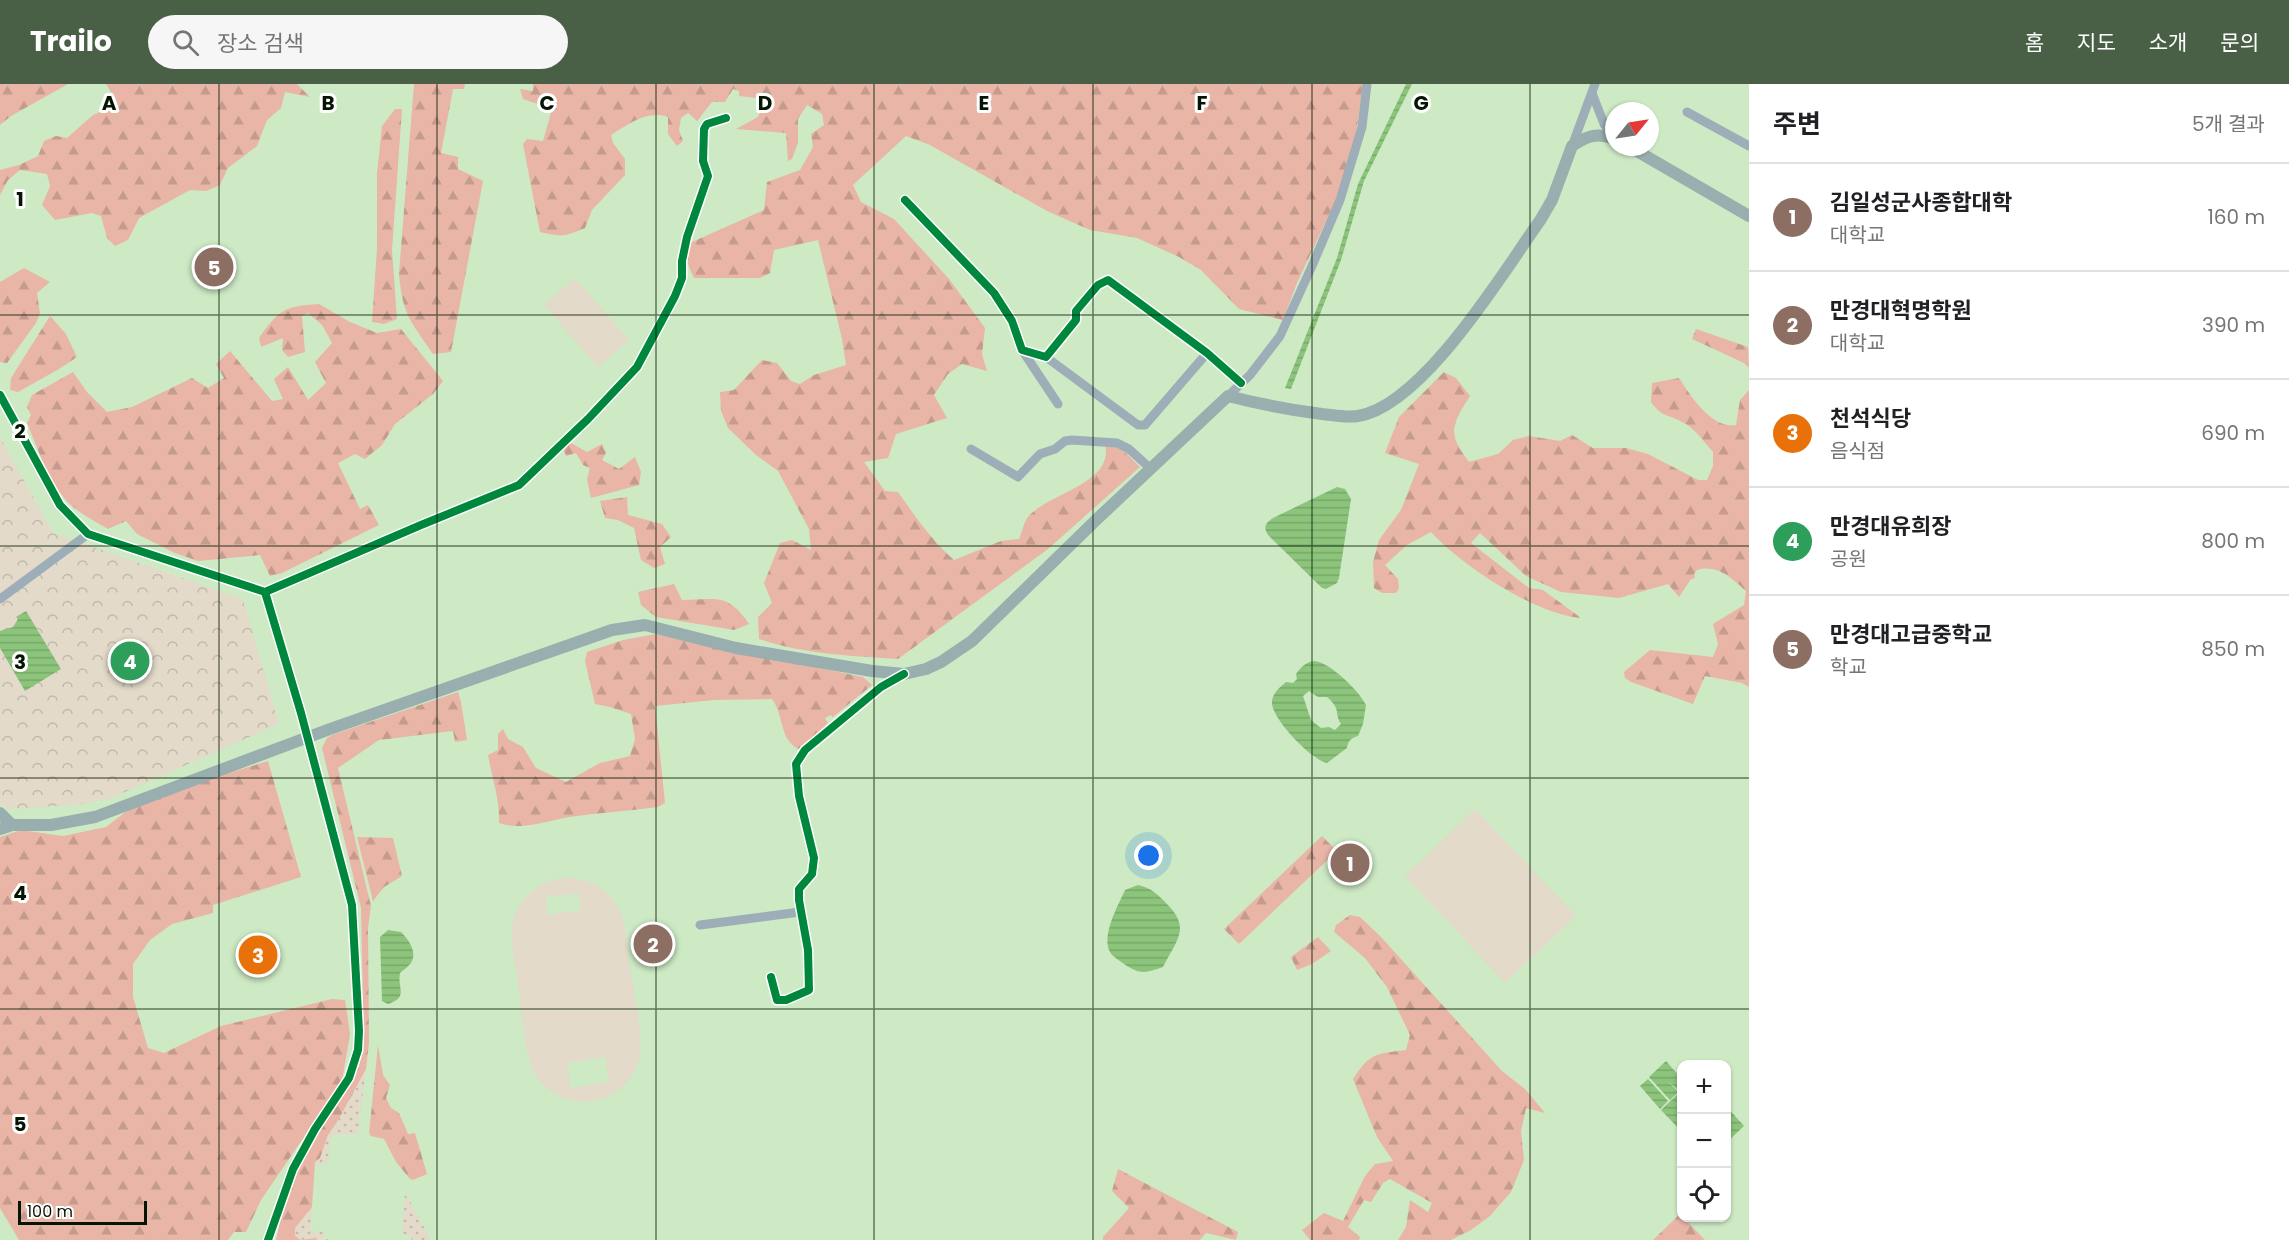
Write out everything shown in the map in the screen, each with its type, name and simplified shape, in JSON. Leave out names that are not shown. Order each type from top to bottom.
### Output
[{"type":"main road","points":[[0,813],[6,827],[51,825],[95,817],[307,737],[558,647],[612,630],[631,627],[645,625],[736,648],[904,674],[926,669],[941,662],[972,641],[1228,396],[1279,408],[1356,416],[1372,413],[1404,393],[1456,339],[1541,219],[1552,200],[1572,146],[1594,134],[1605,135]]},
{"type":"main road","points":[[1646,156],[1749,216]]},
{"type":"street","points":[[1228,396],[1280,336],[1312,266],[1340,200],[1362,127],[1367,84]]},
{"type":"street","points":[[1593,88],[1605,125]]},
{"type":"street","points":[[1572,146],[1593,88]]},
{"type":"street","points":[[1687,112],[1749,146]]},
{"type":"street","points":[[0,395],[60,506],[88,534],[265,592],[519,485],[637,368],[682,278],[682,261],[687,237],[708,176],[703,161],[704,129],[707,124],[726,118]]},
{"type":"street","points":[[905,200],[994,293],[1012,321],[1022,350],[1058,404]]},
{"type":"street","points":[[1046,357],[1076,320],[1076,311],[1098,285],[1108,280],[1207,352],[1241,383]]},
{"type":"street","points":[[1022,350],[1046,357],[1137,425],[1145,425],[1207,352]]},
{"type":"street","points":[[971,449],[1018,477],[1040,454],[1055,449],[1065,441],[1108,441],[1129,449],[1151,469]]},
{"type":"street","points":[[0,599],[88,534]]},
{"type":"street","points":[[265,592],[302,713],[352,905],[358,1050],[349,1078],[315,1129],[293,1169],[268,1240]]},
{"type":"street","points":[[771,977],[777,1000],[786,1000],[809,990],[808,950],[800,912],[799,889],[812,874],[814,858],[799,796],[796,764],[805,750],[881,687],[904,674]]},
{"type":"street","points":[[700,925],[800,912]]},
{"type":"green space","points":[[0,84],[68,84],[11,116],[0,125]]},
{"type":"green space","points":[[106,84],[297,84],[310,97],[285,92],[281,108],[267,120],[257,146],[228,168],[220,185],[206,191],[190,190],[139,218],[128,240],[115,246],[107,238],[101,216],[92,213],[55,220],[42,205],[50,186],[47,174],[20,170],[8,180],[0,195],[0,170],[19,165],[38,156],[44,141],[56,136],[67,138],[93,115],[117,102]]},
{"type":"green space","points":[[414,84],[465,84],[464,89],[453,89],[441,153],[458,157],[458,169],[483,181],[451,352],[433,354],[405,308],[399,273]]},
{"type":"green space","points":[[533,84],[1363,84],[1356,134],[1335,202],[1297,283],[1283,320],[1239,309],[1201,270],[1177,256],[1137,238],[1090,230],[1047,211],[930,145],[906,136],[853,185],[861,202],[894,219],[949,279],[985,328],[982,354],[987,371],[962,364],[948,374],[934,395],[947,418],[896,434],[888,458],[864,462],[885,491],[898,492],[924,528],[954,560],[1001,541],[1019,539],[1028,517],[1037,509],[1078,487],[1100,469],[1105,458],[1105,444],[1123,450],[1140,467],[1048,549],[898,659],[810,651],[759,639],[758,617],[772,603],[764,583],[780,543],[792,540],[811,550],[809,529],[778,471],[756,455],[728,428],[721,411],[720,392],[734,390],[762,360],[777,363],[791,381],[800,384],[814,375],[846,365],[818,240],[774,250],[770,273],[760,278],[694,278],[687,260],[692,242],[764,210],[767,182],[800,170],[813,147],[811,134],[824,125],[822,114],[807,105],[798,119],[798,143],[792,159],[788,161],[786,133],[736,129],[758,117],[762,108],[756,98],[739,96],[739,91],[733,89],[725,102],[712,102],[697,121],[688,113],[681,118],[679,130],[683,141],[677,146],[668,134],[668,117],[653,115],[638,119],[611,135],[613,143],[625,159],[625,175],[592,210],[585,228],[567,235],[558,235],[540,232],[523,144],[527,139],[543,141],[552,109],[523,99],[520,89],[533,91]]},
{"type":"green space","points":[[395,109],[402,109],[392,250],[397,319],[384,324],[372,322],[377,248],[377,173],[382,126]]},
{"type":"green space","points":[[24,268],[50,282],[37,293],[40,313],[36,323],[7,363],[0,362],[0,282]]},
{"type":"green space","points":[[575,278],[629,340],[598,367],[544,305]]},
{"type":"green space","points":[[319,304],[350,322],[377,333],[401,329],[443,381],[433,394],[395,424],[382,445],[365,459],[355,454],[338,463],[360,509],[368,505],[379,525],[282,573],[270,576],[260,555],[198,561],[175,553],[137,534],[126,521],[108,529],[74,508],[59,491],[43,463],[27,423],[31,415],[27,407],[32,395],[73,372],[87,392],[107,412],[132,407],[192,378],[208,388],[224,378],[216,364],[230,351],[272,401],[283,399],[274,379],[288,367],[308,400],[326,383],[315,362],[332,343],[322,325],[308,313],[302,316],[305,352],[288,357],[282,350],[283,338],[261,347],[259,338],[283,311],[298,306]]},
{"type":"green space","points":[[50,316],[66,334],[77,357],[18,392],[10,390],[11,378]]},
{"type":"green space","points":[[1696,329],[1748,347],[1749,368],[1744,363],[1692,339]]},
{"type":"green space","points":[[1444,372],[1456,378],[1470,396],[1454,429],[1457,444],[1469,462],[1498,454],[1513,440],[1529,436],[1560,441],[1572,435],[1593,448],[1626,448],[1648,454],[1698,480],[1707,480],[1713,466],[1713,452],[1691,428],[1655,407],[1651,402],[1652,383],[1679,378],[1689,394],[1710,417],[1727,425],[1736,425],[1740,400],[1749,390],[1749,687],[1742,683],[1705,676],[1693,704],[1625,678],[1624,672],[1650,650],[1713,657],[1718,644],[1713,624],[1744,605],[1746,591],[1724,573],[1711,569],[1697,570],[1694,574],[1695,578],[1691,579],[1679,597],[1668,584],[1619,598],[1561,592],[1526,576],[1480,533],[1471,543],[1529,588],[1543,590],[1581,618],[1543,608],[1500,586],[1461,559],[1431,532],[1407,545],[1385,565],[1398,579],[1399,588],[1396,593],[1382,593],[1374,588],[1373,562],[1379,540],[1401,510],[1419,464],[1385,453],[1399,417]]},
{"type":"green space","points":[[0,437],[53,533],[243,599],[279,724],[109,799],[74,805],[9,809],[0,803]]},
{"type":"green space","points":[[571,443],[587,452],[602,444],[606,453],[602,460],[619,469],[635,457],[641,472],[639,485],[591,498],[587,479],[590,468],[583,465],[576,453],[566,456],[563,448]]},
{"type":"green space","points":[[627,497],[628,515],[662,524],[671,537],[660,547],[665,564],[654,568],[641,560],[634,528],[618,520],[605,518],[600,501]]},
{"type":"green space","points":[[674,584],[682,600],[713,599],[727,602],[749,624],[734,630],[656,617],[641,605],[638,592]]},
{"type":"green space","points":[[656,634],[863,677],[872,685],[833,717],[831,715],[825,718],[828,723],[807,745],[798,749],[788,739],[772,699],[714,700],[655,706],[665,803],[658,807],[569,817],[525,826],[499,823],[497,797],[488,755],[498,750],[498,734],[503,729],[508,739],[523,747],[536,768],[566,782],[600,763],[630,756],[635,739],[631,714],[595,704],[585,661],[587,652],[623,640]]},
{"type":"green space","points":[[458,692],[467,740],[455,742],[453,731],[379,740],[338,768],[371,906],[368,928],[369,1042],[366,1069],[328,1135],[320,1158],[315,1162],[312,1207],[295,1228],[295,1236],[301,1240],[276,1240],[282,1212],[297,1168],[352,1080],[359,1066],[364,1045],[361,908],[322,748],[327,738],[332,735]]},
{"type":"green space","points":[[268,761],[301,877],[213,905],[213,913],[172,924],[150,940],[133,964],[133,997],[148,1048],[164,1053],[221,1026],[332,999],[345,1000],[350,1034],[342,1081],[261,1200],[246,1232],[234,1232],[228,1240],[19,1240],[0,1208],[0,837],[21,830],[63,836],[106,827],[132,807],[190,785]]},
{"type":"green space","points":[[1475,809],[1576,916],[1505,983],[1405,876]]},
{"type":"green space","points":[[1322,836],[1337,851],[1239,944],[1224,929]]},
{"type":"green space","points":[[357,837],[393,838],[402,876],[384,887],[373,901]]},
{"type":"green space","points":[[574,878],[599,887],[615,903],[625,928],[640,1027],[639,1060],[632,1075],[622,1087],[609,1096],[594,1101],[568,1099],[546,1087],[535,1074],[525,1043],[513,951],[513,922],[526,897],[536,888],[554,880]],"holes":[[[578,893],[581,910],[548,915],[546,897]],[[605,1057],[609,1082],[571,1088],[567,1063]]]},
{"type":"green space","points":[[1350,915],[1360,917],[1381,937],[1502,1071],[1525,1089],[1545,1113],[1526,1108],[1521,1131],[1524,1160],[1511,1192],[1490,1216],[1471,1230],[1451,1240],[1398,1240],[1406,1227],[1410,1200],[1428,1212],[1432,1203],[1390,1179],[1383,1183],[1371,1202],[1364,1200],[1348,1227],[1360,1237],[1359,1240],[1310,1240],[1302,1230],[1324,1213],[1343,1221],[1365,1176],[1375,1164],[1393,1161],[1377,1137],[1353,1079],[1364,1064],[1374,1056],[1406,1050],[1410,1035],[1387,987],[1365,958],[1334,932],[1336,925]]},
{"type":"green space","points":[[1318,937],[1331,951],[1312,964],[1297,970],[1291,957]]},
{"type":"green space","points":[[378,1045],[383,1075],[390,1085],[386,1098],[391,1108],[399,1113],[408,1134],[415,1133],[427,1174],[413,1180],[396,1162],[384,1139],[371,1136],[369,1133]]},
{"type":"green space","points":[[366,1069],[358,1132],[332,1135],[328,1161],[326,1164],[315,1165],[320,1158],[328,1135]]},
{"type":"green space","points":[[1118,1169],[1238,1232],[1236,1240],[1206,1233],[1200,1240],[1103,1240],[1103,1237],[1129,1208],[1112,1191]]},
{"type":"green space","points":[[405,1194],[431,1240],[411,1240],[412,1238],[402,1233]]},
{"type":"green space","points":[[312,1207],[311,1231],[325,1232],[324,1239],[333,1240],[317,1240],[315,1238],[301,1240],[295,1236],[295,1228]]},
{"type":"green space","points":[[1677,1217],[1677,1222],[1688,1222],[1705,1240],[1653,1240]]},
{"type":"shaded area","points":[[1406,84],[1412,84],[1364,181],[1341,260],[1291,389],[1285,388],[1337,258],[1358,184]]},
{"type":"shaded area","points":[[1337,487],[1345,489],[1351,499],[1339,578],[1337,583],[1326,589],[1322,588],[1268,535],[1265,527],[1273,518]]},
{"type":"shaded area","points":[[26,611],[61,669],[25,691],[0,648],[0,631],[13,627],[18,619],[16,617]]},
{"type":"shaded area","points":[[1314,661],[1336,672],[1351,685],[1366,705],[1363,724],[1358,736],[1349,742],[1347,748],[1327,763],[1302,747],[1293,737],[1278,717],[1272,701],[1279,688],[1286,682],[1293,683],[1300,669]],"holes":[[[1309,691],[1318,697],[1327,697],[1335,705],[1341,724],[1335,730],[1329,727],[1321,728],[1311,720],[1303,696]]]},
{"type":"shaded area","points":[[1138,885],[1150,889],[1162,899],[1173,911],[1180,927],[1177,941],[1163,967],[1147,972],[1134,970],[1124,964],[1111,954],[1108,945],[1109,929],[1125,890]]},
{"type":"shaded area","points":[[388,930],[401,932],[413,950],[413,959],[400,973],[400,995],[388,1004],[382,1001],[380,937]]},
{"type":"shaded area","points":[[1666,1061],[1677,1073],[1677,1089],[1668,1081],[1677,1093],[1670,1100],[1649,1077]]},
{"type":"shaded area","points":[[1648,1079],[1668,1101],[1660,1109],[1640,1086]]},
{"type":"shaded area","points":[[1677,1095],[1677,1127],[1661,1110]]},
{"type":"shaded area","points":[[1731,1111],[1744,1126],[1731,1138]]},
{"type":"cycle path","points":[[0,395],[60,505],[88,534],[265,592],[519,485],[588,419],[637,367],[675,296],[682,278],[682,261],[687,237],[708,176],[703,161],[704,129],[707,124],[726,118]]},
{"type":"cycle path","points":[[905,200],[994,293],[1012,321],[1022,350],[1046,357],[1076,320],[1076,311],[1098,285],[1108,280],[1207,353],[1241,383]]},
{"type":"cycle path","points":[[265,592],[301,713],[352,905],[359,1031],[358,1050],[349,1078],[315,1129],[293,1169],[268,1240]]},
{"type":"cycle path","points":[[771,977],[777,1000],[786,1000],[809,990],[808,950],[799,889],[812,874],[814,858],[799,796],[796,764],[805,750],[881,687],[904,674]]},
{"type":"place","name":"만경대고급중학교","points":[[214,267]]},
{"type":"place","name":"만경대유희장","points":[[130,661]]},
{"type":"place","name":"김일성군사종합대학","points":[[1350,863]]},
{"type":"place","name":"만경대혁명학원","points":[[653,944]]},
{"type":"place","name":"천석식당","points":[[258,955]]}]
